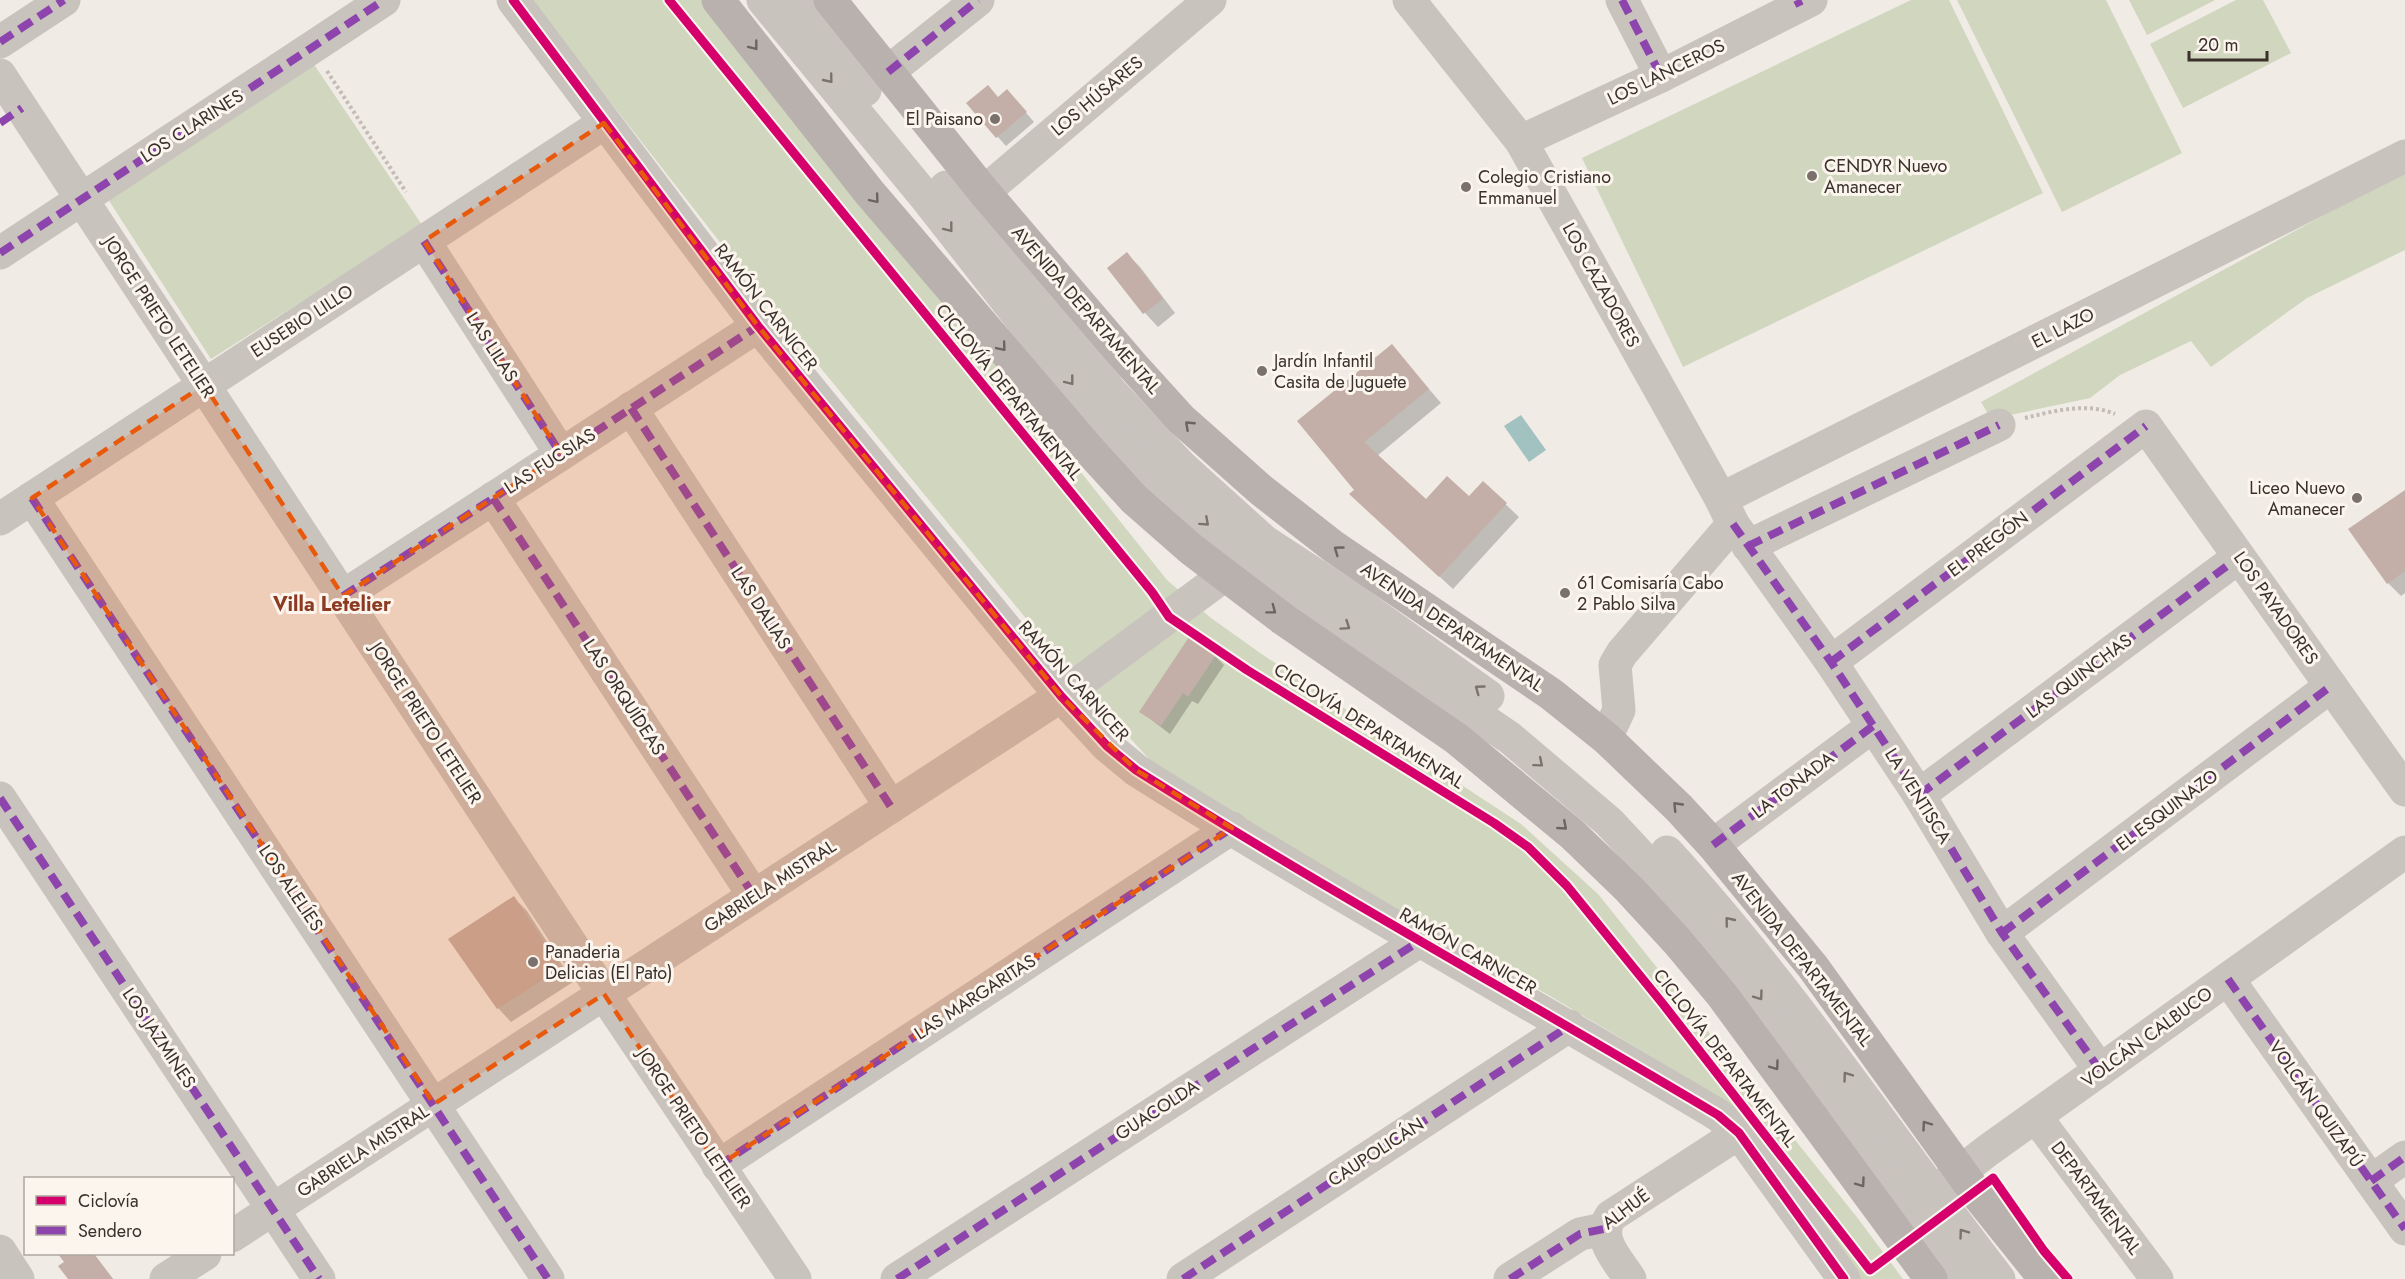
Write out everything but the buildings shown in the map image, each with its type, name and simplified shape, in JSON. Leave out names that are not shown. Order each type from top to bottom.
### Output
[{"type":"main road","points":[[718,0],[869,192],[1134,499],[1191,549],[1245,557],[1283,619],[1457,739],[1512,782],[1601,861],[1677,940],[1722,995],[1913,1209],[1931,1279]]},
{"type":"main road","name":"AVENIDA DEPARTAMENTAL","points":[[830,0],[984,192],[1181,419],[1293,516],[1377,578],[1551,694],[1606,738],[1658,786],[1713,845],[1813,967],[1961,1172],[2045,1279]]},
{"type":"street","points":[[0,42],[64,0]]},
{"type":"street","name":"LOS CLARINES","points":[[0,253],[384,0]]},
{"type":"street","name":"RAMÓN CARNICER","points":[[513,0],[758,326],[1061,696],[1107,746],[1136,771],[1418,942],[1569,1026],[1718,1115],[1739,1133],[1844,1279]]},
{"type":"street","points":[[762,0],[927,200],[1082,397],[1145,466],[1245,557],[1352,598],[1511,713],[1583,770],[1657,841],[1714,903],[1789,995],[1913,1209],[1964,1279]]},
{"type":"street","points":[[800,0],[860,84],[1112,393],[1182,467],[1245,557]]},
{"type":"street","points":[[888,72],[978,0]]},
{"type":"street","name":"LOS HÚSARES","points":[[984,192],[1210,0]]},
{"type":"street","name":"LOS CAZADORES","points":[[1409,0],[1521,141],[1734,523]]},
{"type":"street","points":[[1622,0],[1660,76]]},
{"type":"street","name":"LOS LANCEROS","points":[[1521,141],[1660,76],[1802,2]]},
{"type":"street","name":"JORGE PRIETO LETELIER","points":[[0,75],[11,115],[82,199],[604,994],[795,1279]]},
{"type":"street","name":"EUSEBIO LILLO","points":[[0,519],[604,123]]},
{"type":"street","name":"EL LAZO","points":[[1606,738],[1618,710],[1615,665],[1622,653],[1734,523],[2405,156]]},
{"type":"street","name":"LAS LILAS","points":[[424,241],[561,454]]},
{"type":"street","name":"LAS FUCSIAS","points":[[343,596],[758,326]]},
{"type":"street","name":"LAS DALIAS","points":[[631,408],[891,807]]},
{"type":"street","points":[[1734,523],[1999,425]]},
{"type":"street","name":"LOS PAYADORES","points":[[2146,426],[2405,790]]},
{"type":"street","name":"EL PREGÓN","points":[[1831,662],[2146,426]]},
{"type":"street","name":"LOS ALELÍES","points":[[32,498],[548,1279]]},
{"type":"street","name":"LAS ORQUÍDEAS","points":[[493,498],[754,896]]},
{"type":"street","name":"GABRIELA MISTRAL","points":[[234,1235],[1061,696],[1245,557],[1293,516]]},
{"type":"street","name":"LA VENTISCA","points":[[1734,523],[1831,662],[1919,795],[2002,933],[2100,1070]]},
{"type":"street","name":"LAS QUINCHAS","points":[[1919,795],[2239,557]]},
{"type":"street","name":"EL ESQUINAZO","points":[[2002,933],[2331,686]]},
{"type":"street","name":"LA TONADA","points":[[1713,845],[1873,726]]},
{"type":"street","name":"LOS JAZMINES","points":[[0,798],[319,1279]]},
{"type":"street","name":"LAS MARGARITAS","points":[[718,1166],[1232,828]]},
{"type":"street","name":"VOLCÁN CALBUCO","points":[[1913,1209],[2100,1070],[2405,852]]},
{"type":"street","name":"GUACOLDA","points":[[897,1279],[1418,942]]},
{"type":"street","name":"VOLCÁN QUIZAPÚ","points":[[2228,979],[2405,1229]]},
{"type":"street","name":"CAUPOLICÁN","points":[[1183,1279],[1569,1026]]},
{"type":"street","name":"DEPARTAMENTAL","points":[[2036,1117],[2157,1279]]},
{"type":"street","name":"ALHUÉ","points":[[1510,1279],[1580,1234],[1604,1228],[1611,1216],[1739,1133]]},
{"type":"street","points":[[2371,1181],[2405,1157]]},
{"type":"street","points":[[1913,1209],[1999,1279]]},
{"type":"street","points":[[1604,1228],[1608,1245],[1630,1279]]},
{"type":"street","points":[[0,1251],[18,1279]]},
{"type":"street","points":[[166,1279],[203,1255]]},
{"type":"path","points":[[312,48],[406,192]]},
{"type":"path","points":[[1999,425],[2059,410],[2102,408],[2146,426]]},
{"type":"highlighted area","points":[[604,123],[758,326],[1061,696],[1136,770],[1232,828],[718,1166],[604,994],[434,1104],[32,498],[204,385],[343,596],[561,454],[424,241]]},
{"type":"green space","points":[[531,0],[703,0],[1167,580],[1211,618],[1263,655],[1521,824],[1598,894],[1856,1216],[1903,1279],[1857,1279],[1797,1193],[1686,1077],[1550,996],[1339,876],[1150,760],[1069,671],[765,300]]},
{"type":"green space","name":"CENDYR Nuevo Amanecer","points":[[1911,0],[1949,0],[2043,193],[1683,367],[1582,158]]},
{"type":"green space","points":[[1957,0],[2106,0],[2182,153],[2062,212]]},
{"type":"green space","points":[[2129,0],[2215,0],[2147,35]]},
{"type":"green space","points":[[2236,0],[2263,0],[2291,53],[2183,108],[2150,44]]},
{"type":"green space","points":[[311,60],[422,225],[211,359],[106,196]]},
{"type":"green space","points":[[2405,171],[2405,250],[2307,298],[2211,367],[2191,341],[2120,375],[2090,398],[1991,419],[1981,402]]},
{"type":"water","points":[[1521,415],[1546,450],[1529,462],[1504,426]]},
{"type":"marked path","points":[[0,42],[64,0]]},
{"type":"marked path","points":[[0,253],[384,0]]},
{"type":"marked path","points":[[888,72],[978,0]]},
{"type":"marked path","points":[[1622,0],[1661,76]]},
{"type":"marked path","points":[[1797,0],[1800,6]]},
{"type":"marked path","points":[[0,123],[22,108]]},
{"type":"marked path","points":[[424,241],[561,454]]},
{"type":"marked path","points":[[343,596],[758,326]]},
{"type":"marked path","points":[[631,408],[891,807]]},
{"type":"marked path","points":[[1748,546],[1999,425]]},
{"type":"marked path","points":[[1831,662],[2146,426]]},
{"type":"marked path","points":[[32,498],[548,1279]]},
{"type":"marked path","points":[[493,498],[754,896]]},
{"type":"marked path","points":[[1733,524],[1831,662],[1919,795],[2002,933],[2100,1070]]},
{"type":"marked path","points":[[1919,795],[2239,557]]},
{"type":"marked path","points":[[2002,933],[2331,686]]},
{"type":"marked path","points":[[1713,845],[1873,726]]},
{"type":"marked path","points":[[0,798],[319,1279]]},
{"type":"marked path","points":[[718,1166],[1232,828]]},
{"type":"marked path","points":[[897,1279],[1418,942]]},
{"type":"marked path","points":[[2228,979],[2405,1229]]},
{"type":"marked path","points":[[1183,1279],[1569,1026]]},
{"type":"marked path","points":[[2371,1181],[2405,1157]]},
{"type":"marked path","points":[[1510,1279],[1580,1234],[1604,1229]]},
{"type":"cycle path","points":[[513,0],[758,326],[1061,696],[1107,746],[1136,770],[1280,859],[1718,1115],[1739,1133],[1844,1279]]},
{"type":"cycle path","name":"CICLOVÍA DEPARTAMENTAL","points":[[669,0],[1152,592],[1169,617],[1247,670],[1494,823],[1528,847],[1567,886],[1663,1004],[1870,1270],[1993,1178],[2044,1251],[2068,1279]]},
{"type":"place","name":"El Paisano","points":[[995,119]]},
{"type":"place","name":"CENDYR Nuevo Amanecer","points":[[1812,176]]},
{"type":"place","name":"Colegio Cristiano Emmanuel","points":[[1466,187]]},
{"type":"place","name":"Jardín Infantil Casita de Juguete","points":[[1262,371]]},
{"type":"place","name":"Liceo Nuevo Amanecer","points":[[2357,498]]},
{"type":"place","name":"61 Comisaría Cabo 2 Pablo Silva","points":[[1565,593]]},
{"type":"place","name":"Panaderia Delicias (El Pato)","points":[[533,962]]},
{"type":"district","name":"Villa Letelier","points":[[332,604]]}]
